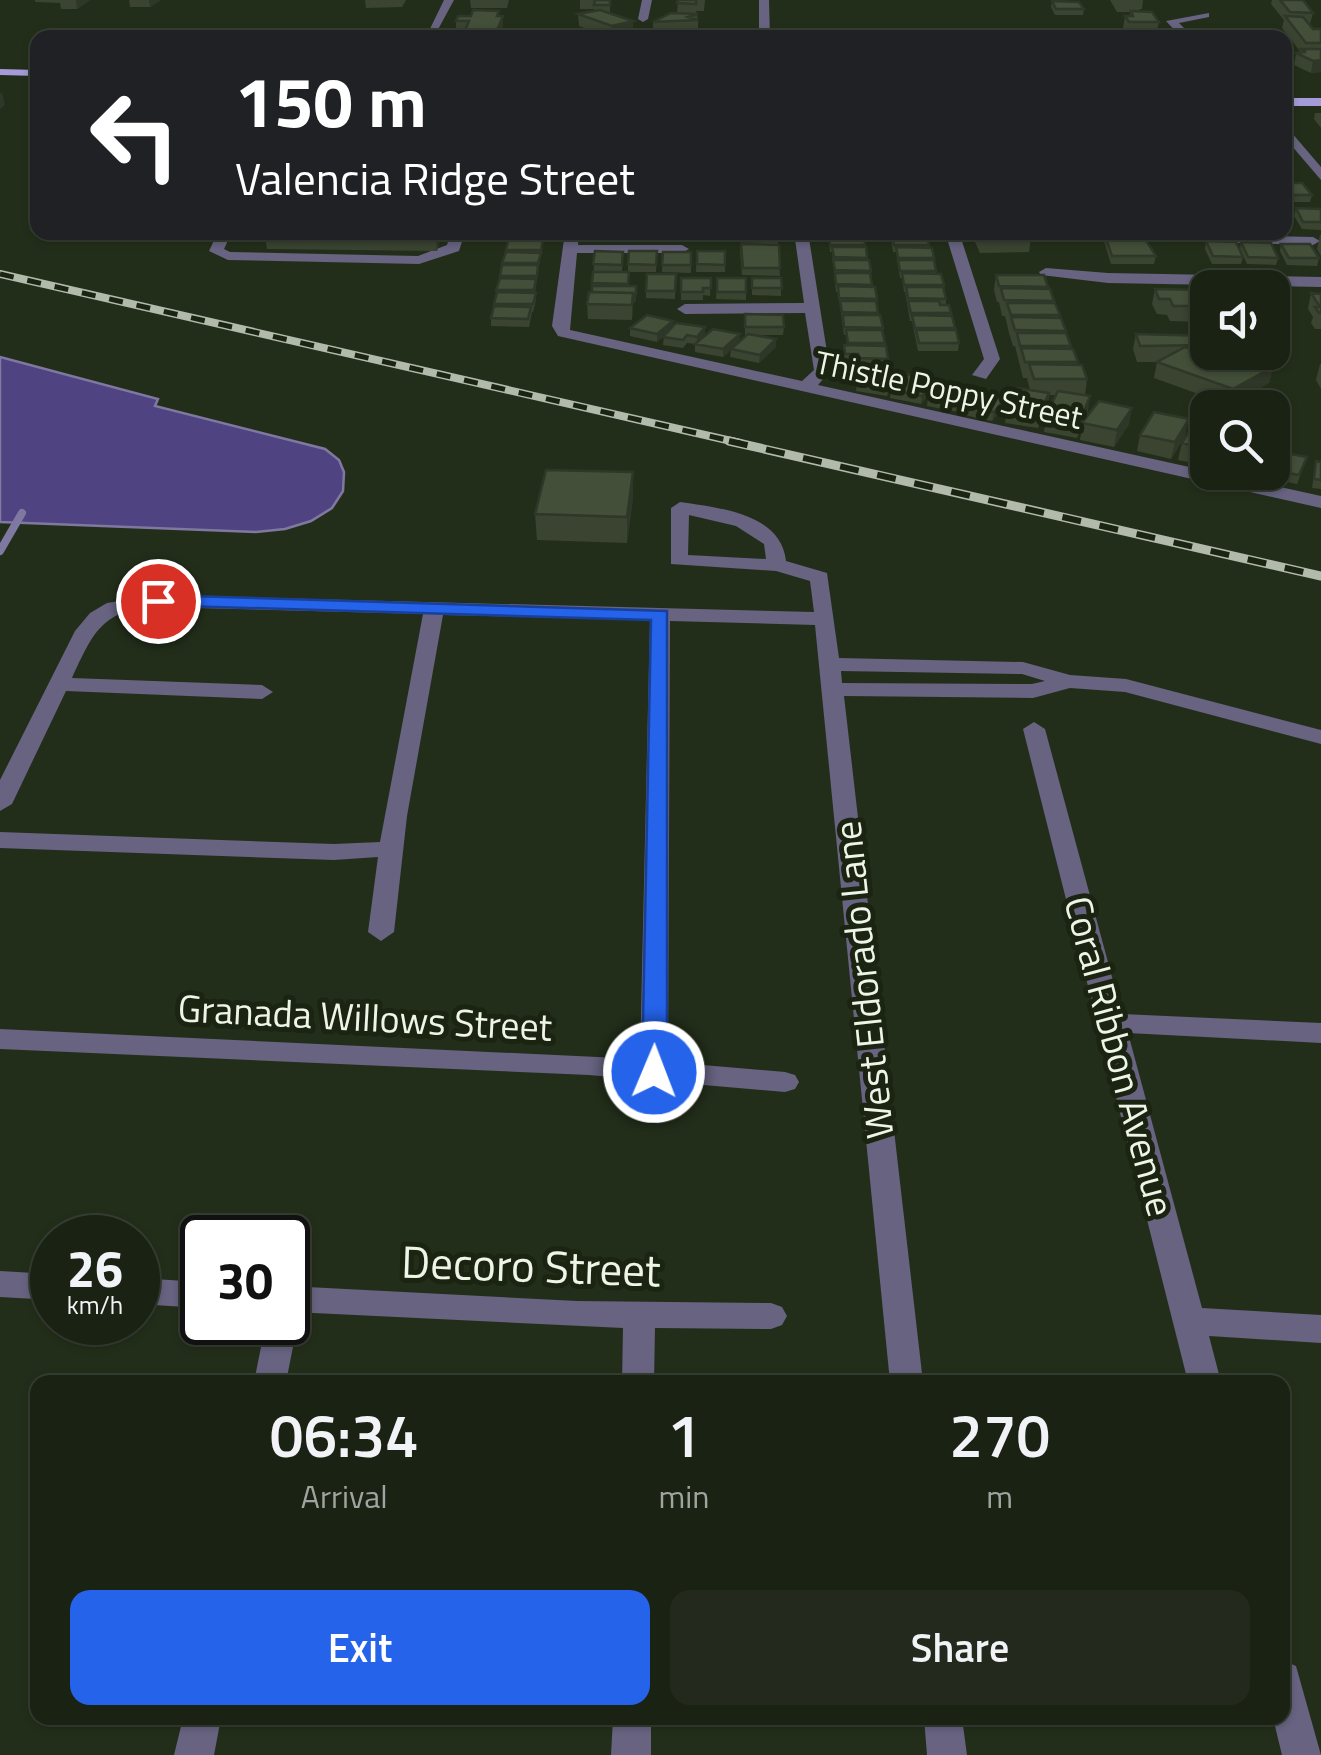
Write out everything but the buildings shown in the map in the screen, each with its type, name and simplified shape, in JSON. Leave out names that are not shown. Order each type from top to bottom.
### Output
[{"type":"main road","points":[[0,72],[30,73]]},
{"type":"main road","points":[[0,82],[30,82]]},
{"type":"main road","points":[[1292,102],[1321,102]]},
{"type":"street","points":[[432,30],[448,0]]},
{"type":"street","points":[[642,18],[647,0]]},
{"type":"street","points":[[764,0],[765,30]]},
{"type":"street","points":[[1195,0],[1217,30]]},
{"type":"street","points":[[1180,30],[1171,20],[1206,14]]},
{"type":"street","points":[[1292,135],[1321,142]]},
{"type":"street","points":[[1292,138],[1321,176]]},
{"type":"street","points":[[221,240],[216,251],[228,256],[419,260],[454,248],[456,240]]},
{"type":"street","points":[[802,240],[822,371],[805,388]]},
{"type":"street","points":[[955,240],[992,358],[980,375]]},
{"type":"street","points":[[1046,272],[1312,240]]},
{"type":"street","points":[[571,241],[682,248]]},
{"type":"street","name":"Thistle Poppy Street","points":[[571,241],[560,326],[564,333],[1321,502]]},
{"type":"street","points":[[1182,253],[1212,270]]},
{"type":"street","points":[[1290,283],[1321,282]]},
{"type":"street","points":[[686,309],[812,308]]},
{"type":"street","points":[[680,508],[706,512],[763,534],[772,541],[777,565],[678,560],[680,508]]},
{"type":"street","name":"West Eldorado Lane","points":[[777,565],[820,577],[906,1375]]},
{"type":"street","points":[[0,804],[94,618],[119,604],[158,601],[825,619]]},
{"type":"street","points":[[381,932],[434,608]]},
{"type":"street","points":[[654,1072],[660,615]]},
{"type":"street","points":[[831,677],[966,678],[1033,691],[1069,681],[1126,686],[1321,737]]},
{"type":"street","points":[[58,684],[262,692]]},
{"type":"street","name":"Coral Ribbon Avenue","points":[[1034,728],[1203,1375]]},
{"type":"street","points":[[0,840],[334,852],[392,850]]},
{"type":"street","points":[[1111,1023],[1321,1033]]},
{"type":"street","name":"Granada Willows Street","points":[[0,1039],[569,1064],[786,1082]]},
{"type":"street","points":[[0,1284],[30,1286]]},
{"type":"street","name":"Decoro Street","points":[[310,1300],[639,1315],[771,1316]]},
{"type":"street","points":[[638,1375],[639,1315]]},
{"type":"street","points":[[1189,1321],[1321,1329]]},
{"type":"street","points":[[271,1375],[277,1345]]},
{"type":"street","points":[[1290,1702],[1308,1754]]},
{"type":"street","points":[[194,1755],[200,1725]]},
{"type":"street","points":[[631,1755],[632,1725]]},
{"type":"street","points":[[944,1725],[947,1755]]},
{"type":"shaded area","points":[[0,357],[158,399],[155,406],[325,449],[339,460],[344,472],[343,491],[332,508],[311,521],[256,532],[0,522]]},
{"type":"waterway","points":[[0,551],[22,513]]},
{"type":"railway","points":[[0,274],[740,443]]},
{"type":"railway","points":[[729,441],[1321,576]]},
{"type":"route","points":[[158,601],[660,615],[654,1072]]}]
